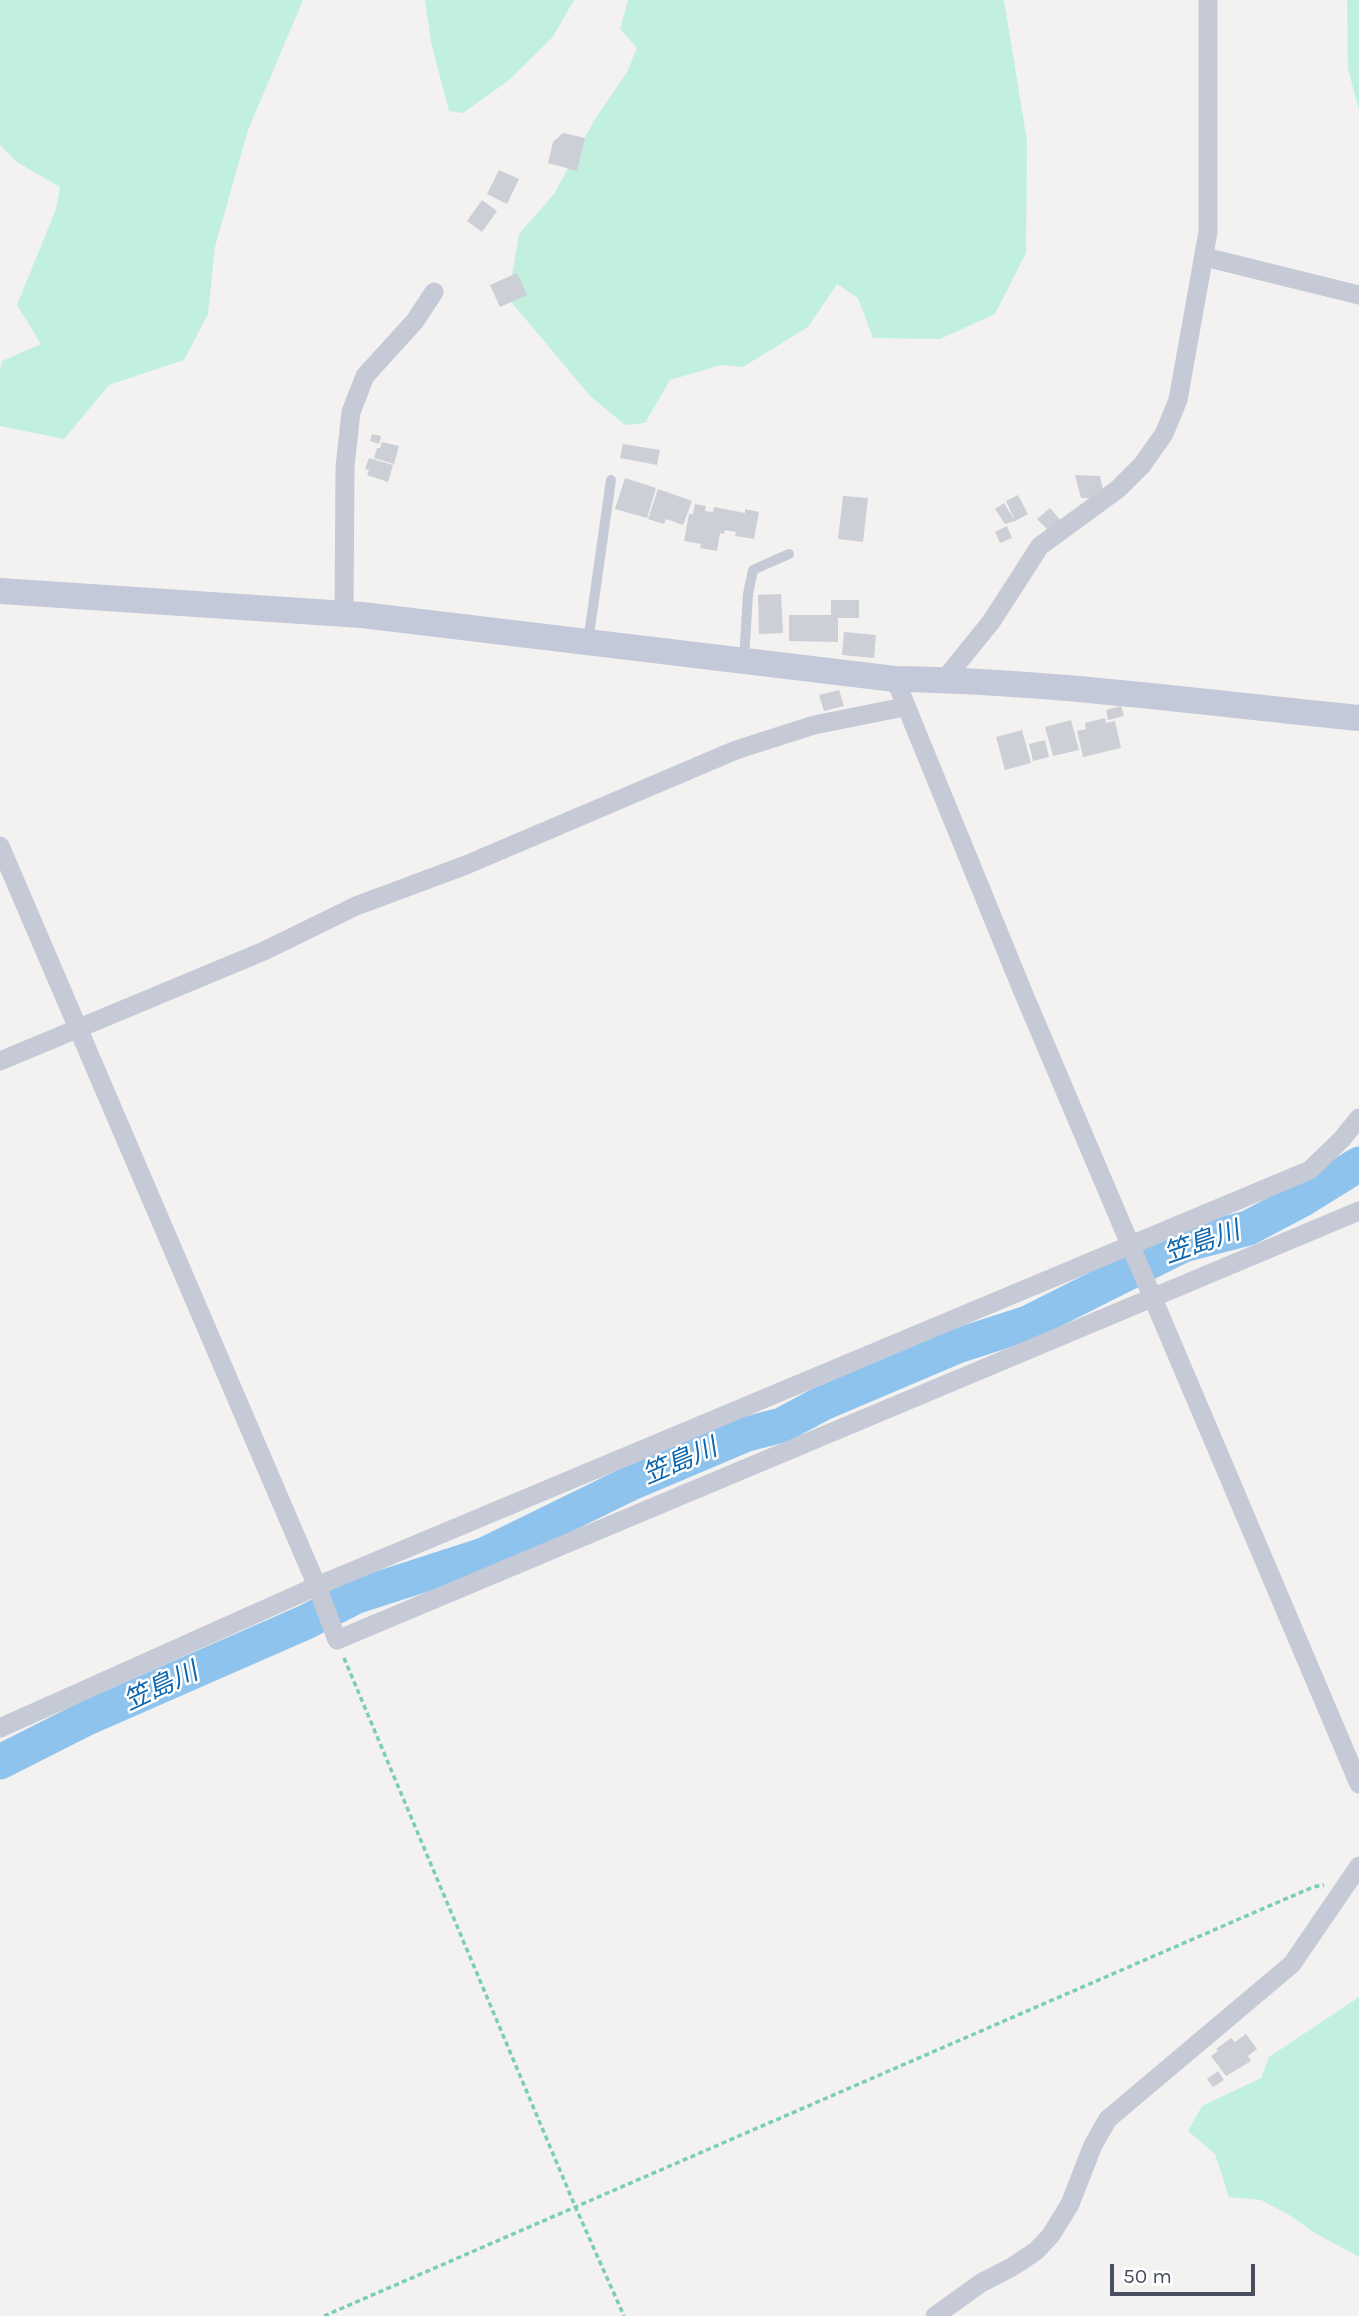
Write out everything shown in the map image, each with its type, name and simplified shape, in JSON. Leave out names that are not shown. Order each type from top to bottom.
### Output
[{"type":"street","points":[[944,680],[990,622],[1040,546],[1118,489],[1142,465],[1164,435],[1178,400],[1208,232],[1208,0]]},
{"type":"street","points":[[1205,257],[1359,295]]},
{"type":"street","points":[[344,614],[345,467],[351,412],[365,376],[415,321],[435,292]]},
{"type":"street","points":[[0,591],[344,614],[895,679],[1101,690],[1359,718]]},
{"type":"street","points":[[895,679],[904,707],[1130,1246],[1359,1784]]},
{"type":"street","points":[[0,1061],[264,951],[356,906],[466,865],[736,750],[814,725],[904,707]]},
{"type":"street","points":[[0,846],[317,1586],[337,1640],[1153,1295],[1359,1211]]},
{"type":"street","points":[[0,1728],[317,1586],[1310,1170],[1359,1118]]},
{"type":"street","points":[[935,2316],[981,2283],[1035,2251],[1051,2235],[1070,2204],[1093,2144],[1108,2119],[1292,1964],[1354,1873]]},
{"type":"lane","points":[[587,643],[611,480]]},
{"type":"lane","points":[[744,662],[748,594],[753,569],[789,554]]},
{"type":"path","points":[[337,1640],[575,2206],[624,2316]]},
{"type":"path","points":[[324,2316],[1314,1887],[1354,1873]]},
{"type":"green space","points":[[0,0],[303,0],[248,130],[215,247],[208,314],[184,360],[109,385],[64,439],[0,426],[2,361],[41,344],[17,305],[56,209],[60,187],[17,162],[0,145]]},
{"type":"green space","points":[[425,0],[574,0],[552,38],[508,81],[463,113],[449,111],[431,42]]},
{"type":"green space","points":[[628,0],[1004,0],[1027,141],[1026,253],[995,314],[940,339],[873,338],[858,298],[837,284],[808,327],[743,367],[721,365],[670,380],[645,423],[625,425],[590,396],[508,298],[519,234],[554,194],[595,119],[627,72],[637,48],[620,29]]},
{"type":"green space","points":[[1347,0],[1359,0],[1359,110],[1348,69]]},
{"type":"green space","points":[[1359,1997],[1359,2257],[1261,2200],[1229,2197],[1215,2154],[1188,2131],[1202,2106],[1261,2078],[1269,2057]]},
{"type":"building","points":[[563,133],[585,138],[577,171],[548,163],[553,142]]},
{"type":"building","points":[[499,170],[519,179],[507,204],[487,194]]},
{"type":"building","points":[[482,200],[497,211],[482,232],[467,221]]},
{"type":"building","points":[[517,273],[527,295],[500,307],[490,285]]},
{"type":"building","points":[[372,434],[381,436],[379,444],[370,441]]},
{"type":"building","points":[[382,442],[399,446],[394,464],[374,458]]},
{"type":"building","points":[[623,444],[660,450],[657,465],[620,458]]},
{"type":"building","points":[[369,458],[393,465],[388,482],[367,475],[369,470],[365,469]]},
{"type":"building","points":[[1075,475],[1100,476],[1105,499],[1081,498]]},
{"type":"building","points":[[625,478],[656,488],[647,518],[615,509]]},
{"type":"building","points":[[658,489],[692,501],[683,525],[666,519],[664,524],[648,519]]},
{"type":"building","points":[[1018,495],[1028,514],[1015,521],[1006,501]]},
{"type":"building","points":[[843,496],[868,498],[863,542],[838,539]]},
{"type":"building","points":[[1004,503],[1015,521],[1005,524],[995,509]]},
{"type":"building","points":[[695,504],[706,506],[705,511],[713,512],[714,507],[745,513],[745,509],[759,512],[754,539],[735,536],[736,532],[725,530],[724,534],[720,533],[717,551],[684,541],[689,514],[693,514]]},
{"type":"building","points":[[1050,508],[1063,523],[1048,530],[1037,519]]},
{"type":"building","points":[[1007,526],[1012,538],[1000,543],[995,532]]},
{"type":"building","points":[[781,594],[783,633],[759,634],[758,595]]},
{"type":"building","points":[[831,600],[859,600],[859,618],[838,618],[838,642],[789,641],[789,615],[831,615]]},
{"type":"building","points":[[844,632],[876,635],[874,658],[842,655]]},
{"type":"building","points":[[839,690],[844,706],[824,711],[819,695]]},
{"type":"building","points":[[1121,706],[1124,716],[1108,720],[1106,710]]},
{"type":"building","points":[[1105,718],[1106,723],[1115,721],[1121,748],[1083,757],[1077,731],[1086,729],[1085,723]]},
{"type":"building","points":[[1071,720],[1079,750],[1053,756],[1045,727]]},
{"type":"building","points":[[1022,730],[1031,763],[1005,770],[996,737]]},
{"type":"building","points":[[1045,740],[1049,757],[1033,761],[1029,744]]},
{"type":"building","points":[[1246,2034],[1257,2049],[1248,2056],[1251,2061],[1226,2076],[1211,2056],[1231,2038],[1235,2042]]},
{"type":"building","points":[[1218,2071],[1224,2080],[1213,2087],[1207,2079]]},
{"type":"waterway","name":"笠島川","points":[[0,1762],[87,1718],[306,1622],[357,1596],[484,1555],[629,1484],[747,1434],[782,1425],[821,1404],[960,1345],[1028,1323],[1183,1245],[1248,1228],[1303,1199],[1359,1164]]}]
